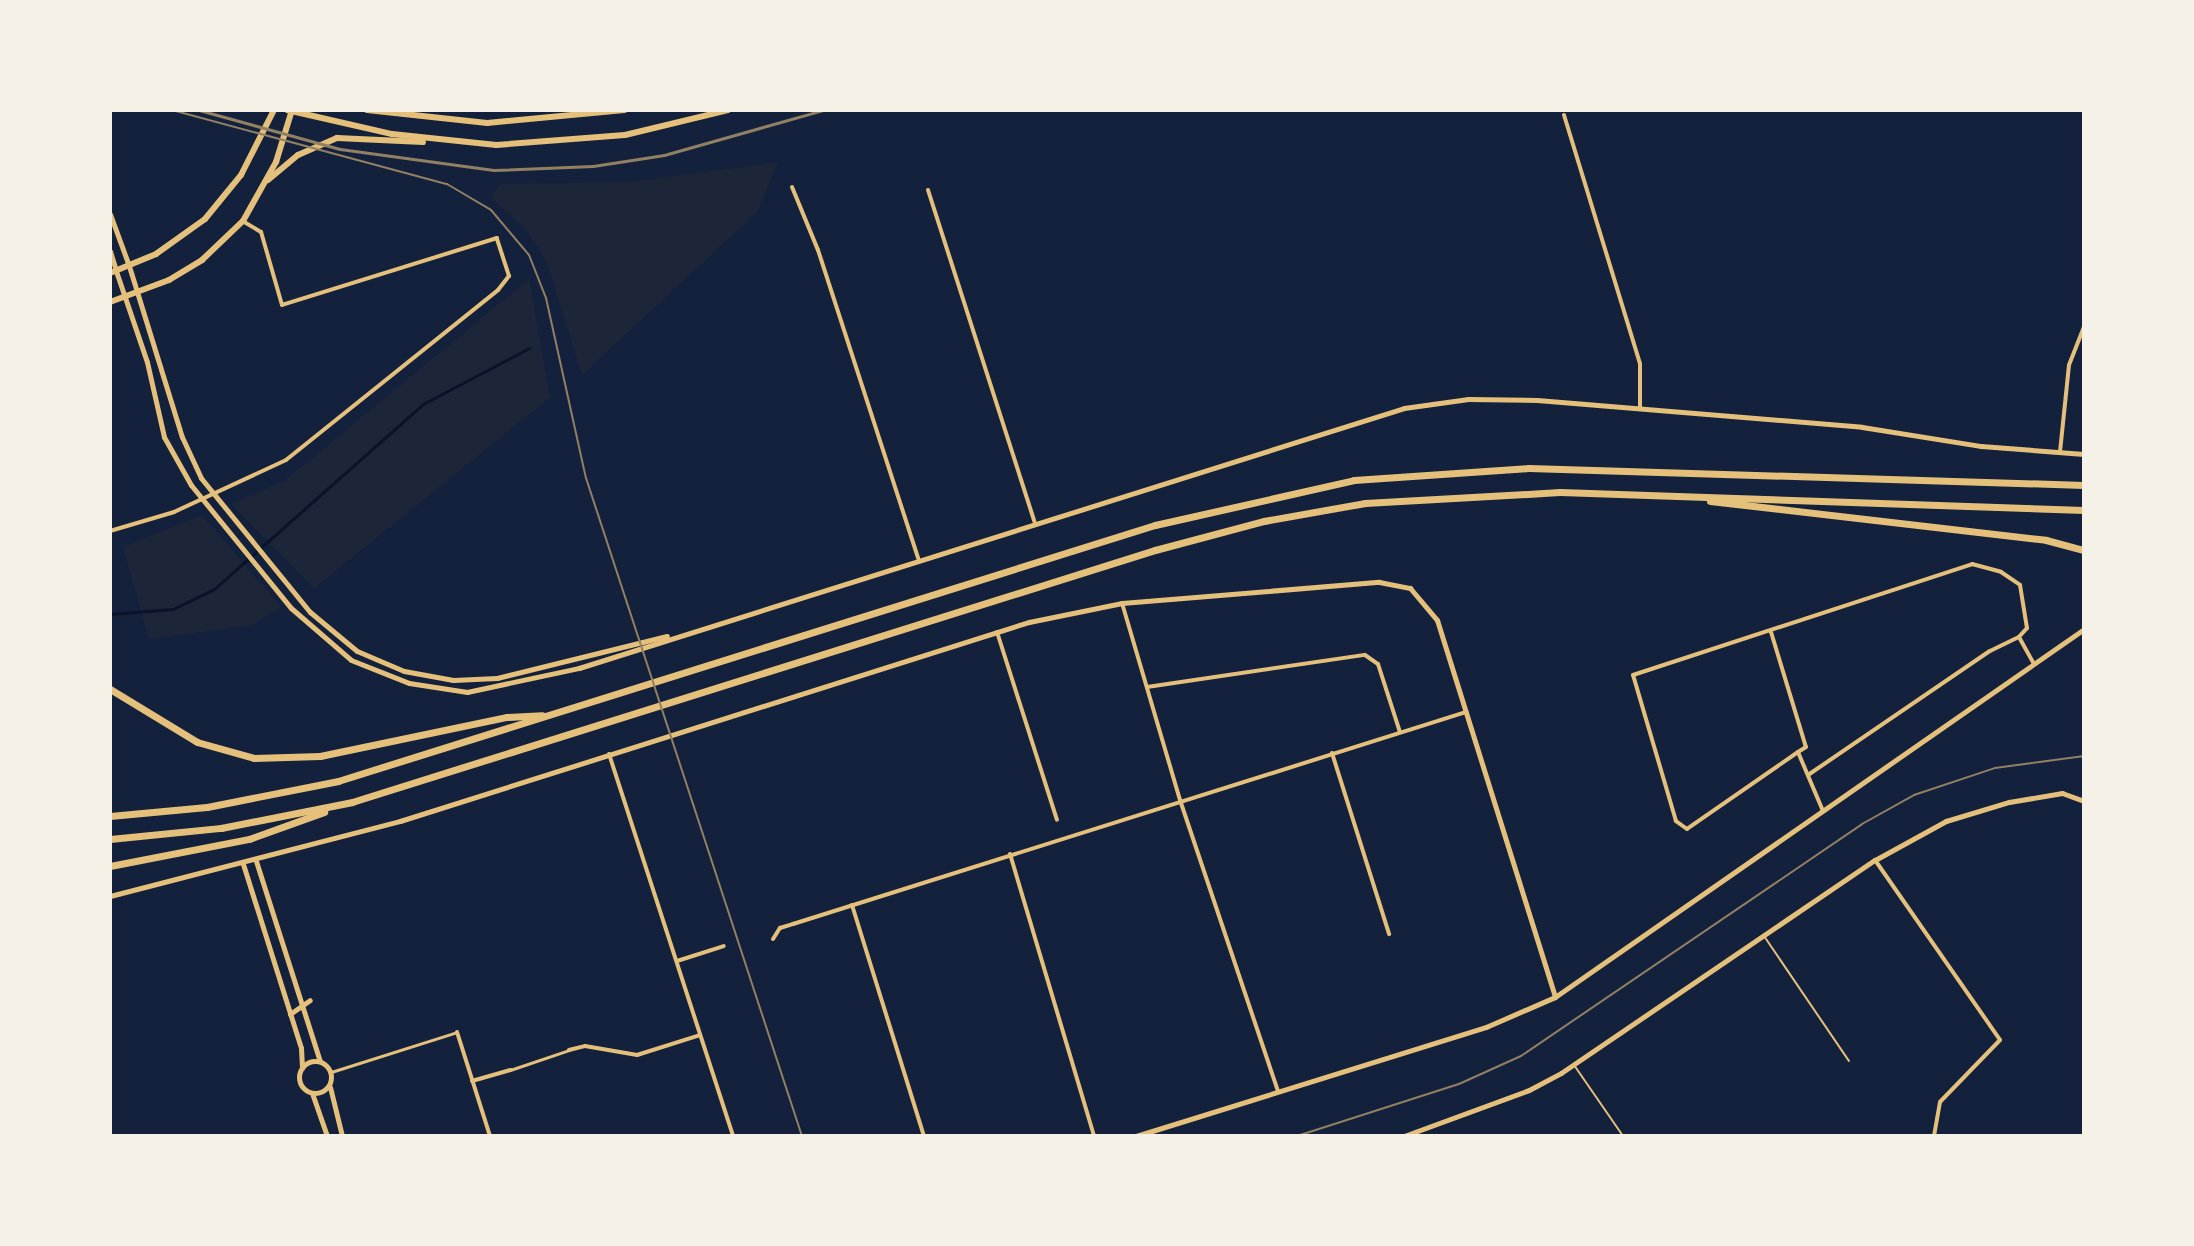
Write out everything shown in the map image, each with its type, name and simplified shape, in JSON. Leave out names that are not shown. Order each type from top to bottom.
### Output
[{"type":"highway","points":[[110,816],[207,807],[301,790],[551,715],[1155,525],[1354,480],[1529,468],[2084,485]]},
{"type":"highway","points":[[110,866],[249,839],[352,802],[1155,550],[1264,521],[1365,503],[1460,494],[1693,497],[2084,510]]},
{"type":"highway","points":[[1693,497],[1744,508],[2046,540],[2084,550]]},
{"type":"highway","points":[[110,689],[197,742],[254,758],[320,756],[507,717],[551,715]]},
{"type":"highway","points":[[110,839],[221,828],[352,802]]},
{"type":"main road","points":[[113,272],[185,236],[220,203],[241,175],[274,110]]},
{"type":"main road","points":[[110,302],[138,293],[202,260],[243,221],[285,142],[290,110],[454,143]]},
{"type":"main road","points":[[367,110],[487,123],[619,111]]},
{"type":"main road","points":[[265,182],[298,155],[337,138],[454,143],[579,141],[728,110]]},
{"type":"main road","points":[[110,214],[182,437],[211,492],[294,594],[357,651],[404,671],[453,680],[515,675],[703,627]]},
{"type":"main road","points":[[110,251],[113,272],[127,297],[164,437],[201,498],[286,601],[351,660],[409,683],[467,692],[579,668],[1034,521],[1404,408],[1468,399],[1640,409],[1862,427],[2084,454]]},
{"type":"main road","points":[[110,896],[256,861],[609,754],[996,630],[1122,603],[1396,583],[1423,598],[1437,620],[1555,997]]},
{"type":"main road","points":[[1136,1136],[1486,1027],[1555,997],[2084,629]]},
{"type":"main road","points":[[1408,1135],[1529,1090],[1574,1064],[1875,860],[1946,821],[2009,802],[2062,793],[2084,801]]},
{"type":"main road","points":[[256,861],[320,1061],[331,1072],[331,1106],[342,1136]]},
{"type":"main road","points":[[243,864],[290,1014],[302,1068],[300,1082],[312,1093],[327,1136]]},
{"type":"main road","points":[[290,1014],[300,1003],[310,1000]]},
{"type":"main road","points":[[302,1068],[320,1061]]},
{"type":"main road","points":[[312,1093],[330,1083]]},
{"type":"street","points":[[1564,115],[1640,364],[1640,409]]},
{"type":"street","points":[[792,187],[818,250],[918,558]]},
{"type":"street","points":[[928,190],[1034,521]]},
{"type":"street","points":[[110,531],[201,498],[286,460],[498,290],[509,276],[497,238],[282,305],[261,232],[243,221]]},
{"type":"street","points":[[2060,452],[2069,365],[2084,327]]},
{"type":"street","points":[[1771,632],[1806,747],[1687,829],[1676,821],[1631,680],[1633,675],[1972,564],[2001,572],[2020,585],[2027,628],[2019,637],[1979,658],[1808,775]]},
{"type":"street","points":[[1122,603],[1180,800],[1278,1092]]},
{"type":"street","points":[[996,630],[1057,820]]},
{"type":"street","points":[[2019,637],[2034,664]]},
{"type":"street","points":[[1147,687],[1365,655],[1378,664],[1400,732]]},
{"type":"street","points":[[773,939],[780,928],[1466,712]]},
{"type":"street","points":[[1798,752],[1823,811]]},
{"type":"street","points":[[1332,753],[1389,934]]},
{"type":"street","points":[[609,754],[733,1136]]},
{"type":"street","points":[[1010,854],[1094,1136]]},
{"type":"street","points":[[1875,860],[2000,1040],[1940,1102],[1934,1136]]},
{"type":"street","points":[[852,905],[924,1136]]},
{"type":"street","points":[[677,961],[724,946]]},
{"type":"street","points":[[331,1072],[457,1032],[490,1136]]},
{"type":"street","points":[[472,1081],[585,1046],[637,1055],[700,1035]]},
{"type":"lane","points":[[1763,935],[1849,1061]]},
{"type":"lane","points":[[1574,1064],[1623,1136]]},
{"type":"shaded area","points":[[778,162],[758,211],[582,375],[547,263],[528,232],[491,197],[500,184],[629,182]]},
{"type":"shaded area","points":[[529,279],[550,398],[314,588],[231,504],[284,481]]},
{"type":"shaded area","points":[[202,515],[281,607],[251,625],[149,639],[123,547]]},
{"type":"waterway","points":[[110,614],[173,609],[214,589],[423,404],[529,348]]},
{"type":"tram line","points":[[172,110],[447,184],[491,210],[529,255],[546,298],[586,478],[802,1136]]},
{"type":"tram line","points":[[1297,1136],[1459,1084],[1521,1056],[1862,824],[1914,795],[1995,768],[2084,756]]},
{"type":"railway","points":[[199,110],[340,149],[494,170],[593,166],[664,155],[823,110]]}]
